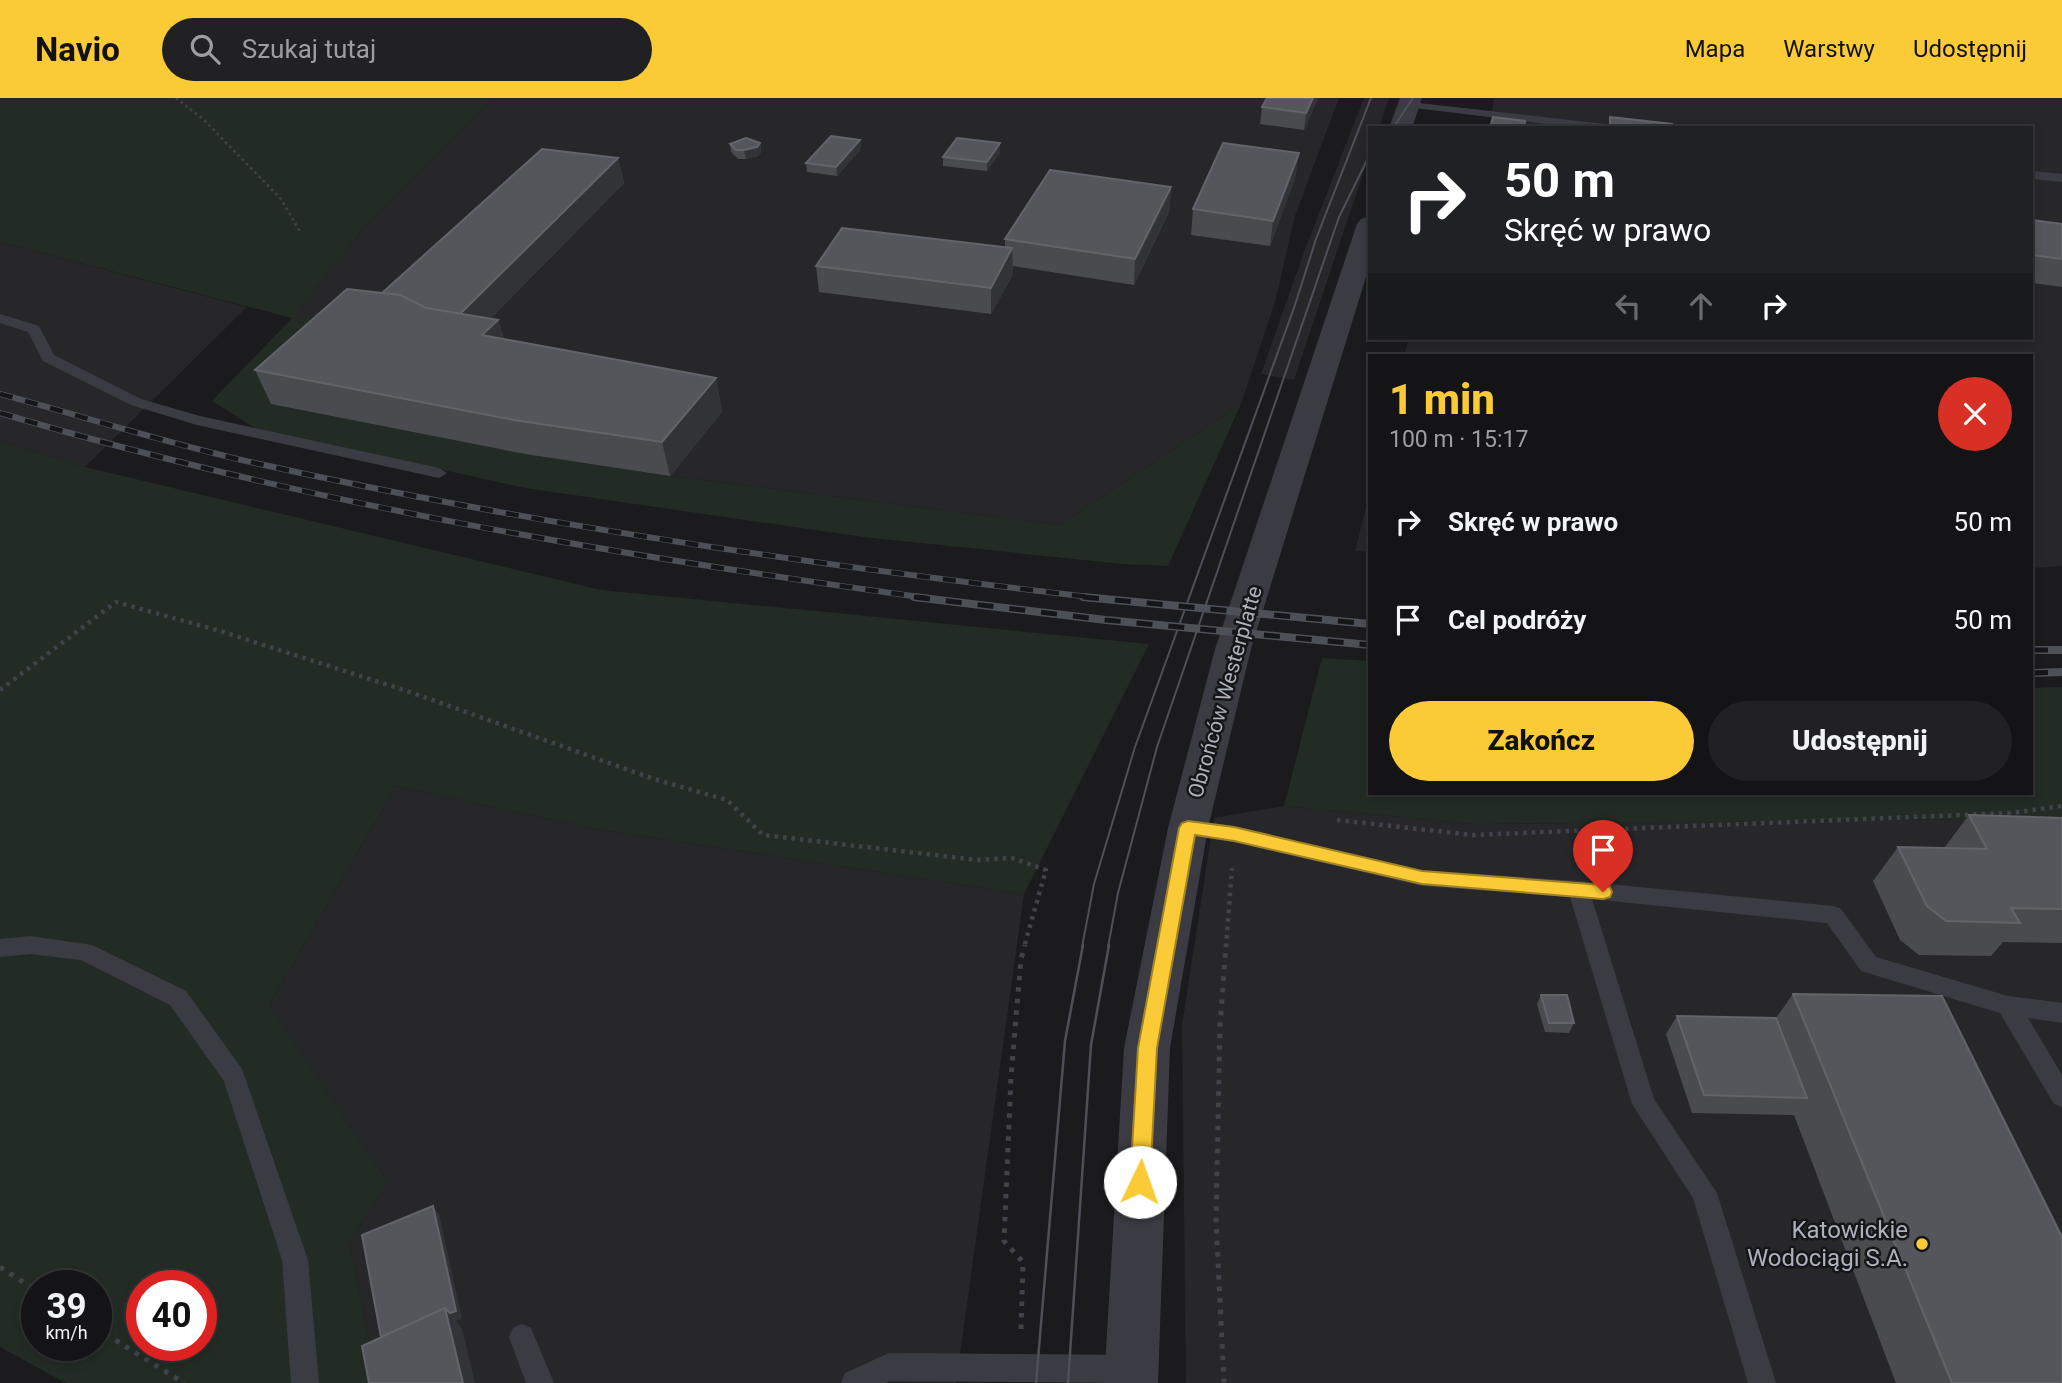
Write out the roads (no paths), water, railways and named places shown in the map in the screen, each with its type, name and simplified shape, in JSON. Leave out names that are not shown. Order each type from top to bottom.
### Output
[{"type":"street","points":[[1401,126],[1410,102]]},
{"type":"street","name":"Obrońców Westerplatte","points":[[1130,1376],[1147,1048],[1188,828],[1233,649],[1368,230]]},
{"type":"lane","points":[[1410,102],[1598,126]]},
{"type":"lane","points":[[2033,175],[2062,178]]},
{"type":"lane","points":[[0,318],[34,329],[48,358],[136,402],[197,420],[439,473]]},
{"type":"lane","points":[[1188,828],[1234,834],[1422,877],[1578,889],[1833,915],[1869,964],[2008,1006],[2062,1013]]},
{"type":"lane","points":[[1578,889],[1644,1104],[1704,1193],[1762,1383]]},
{"type":"lane","points":[[0,948],[30,945],[84,951],[178,998],[234,1076],[295,1260],[305,1383]]},
{"type":"lane","points":[[2008,1006],[2062,1096]]},
{"type":"lane","points":[[522,1337],[540,1383]]},
{"type":"lane","points":[[855,1383],[889,1367],[1018,1368],[1130,1376]]},
{"type":"tram line","points":[[1082,947],[1094,884],[1135,747],[1295,305],[1316,239],[1371,98]]},
{"type":"tram line","points":[[1394,126],[1413,98]]},
{"type":"tram line","points":[[1108,947],[1118,893],[1157,747],[1339,217],[1368,158]]},
{"type":"tram line","points":[[1036,1383],[1065,1041],[1083,945]]},
{"type":"tram line","points":[[1068,1383],[1091,1045],[1109,945]]},
{"type":"railway","points":[[0,394],[223,456],[464,506],[781,557],[1098,598]]},
{"type":"railway","points":[[0,413],[114,445],[344,500],[693,564],[927,598]]},
{"type":"railway","points":[[914,597],[1106,620],[1368,645]]},
{"type":"railway","points":[[1083,597],[1368,624]]},
{"type":"railway","points":[[2033,650],[2062,650]]},
{"type":"railway","points":[[2033,673],[2062,672]]},
{"type":"place","name":"Katowickie Wodociągi S.A.","points":[[1922,1244]]}]
